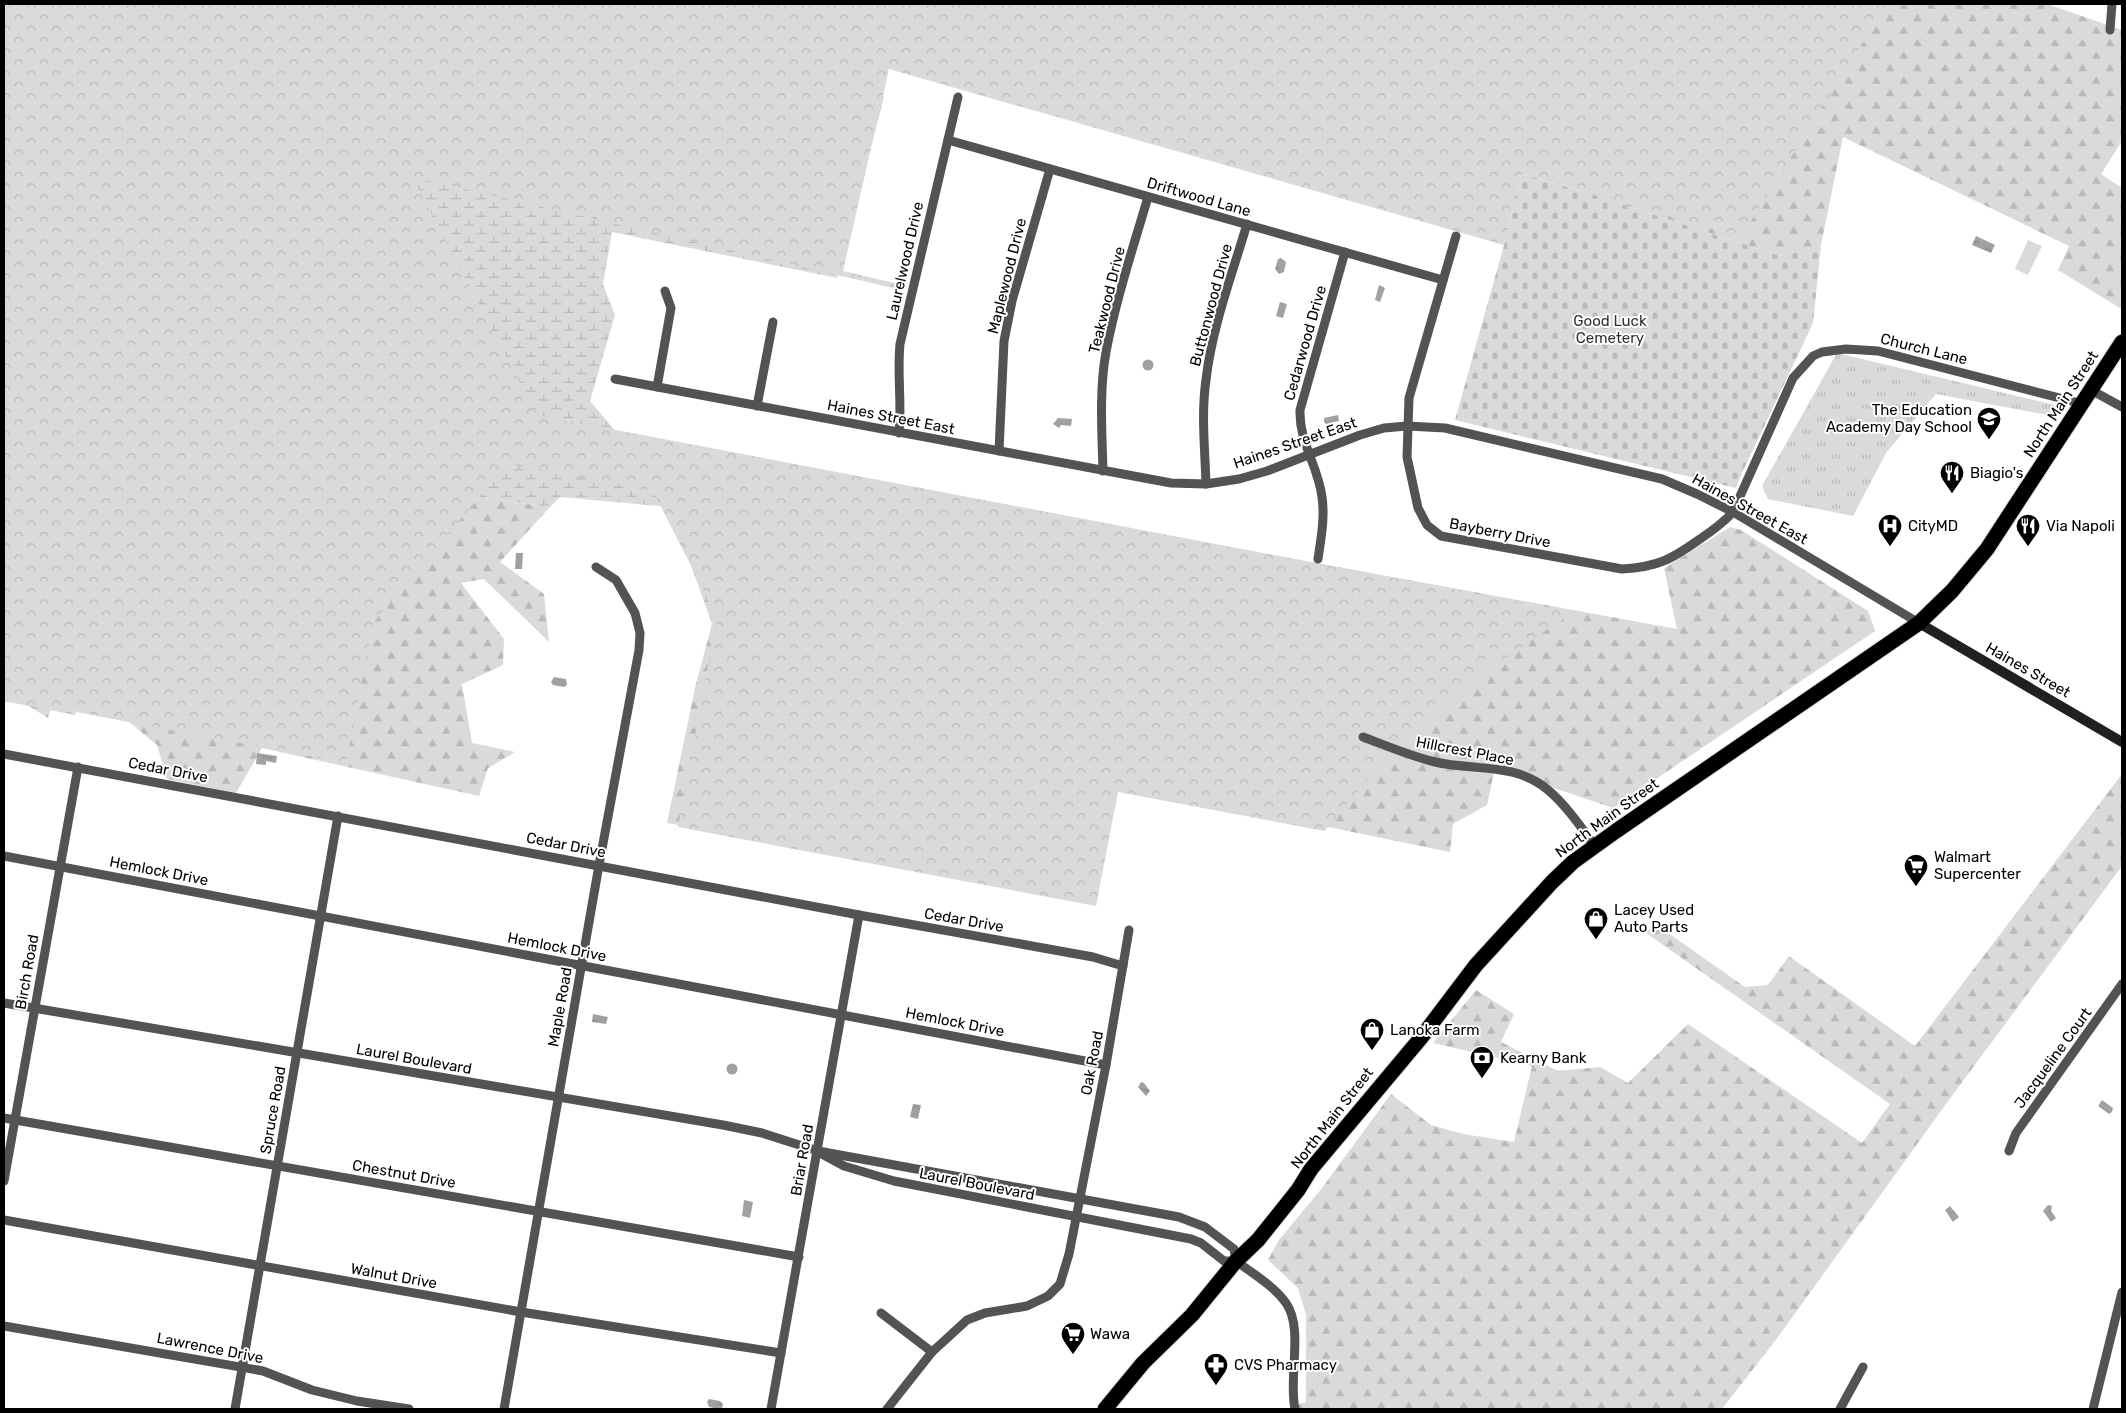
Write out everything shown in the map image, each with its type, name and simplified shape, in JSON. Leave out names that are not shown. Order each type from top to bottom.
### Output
[{"type":"highway","name":"North Main Street","points":[[1105,1409],[1143,1364],[1192,1315],[1236,1261],[1258,1240],[1298,1190],[1316,1162],[1420,1039],[1476,966],[1552,882],[1573,862],[1595,846],[1919,622],[1952,591],[1987,549],[2122,342]]},
{"type":"street","points":[[2110,30],[2112,4]]},
{"type":"street","name":"Laurelwood Drive","points":[[898,433],[900,414],[898,368],[900,344],[958,97]]},
{"type":"street","name":"Driftwood Lane","points":[[948,140],[1443,280]]},
{"type":"street","name":"Maplewood Drive","points":[[999,451],[1004,341],[1012,301],[1050,169]]},
{"type":"street","name":"Teakwood Drive","points":[[1103,471],[1102,415],[1106,354],[1148,196]]},
{"type":"street","name":"Buttonwood Drive","points":[[1206,484],[1204,410],[1206,380],[1212,345],[1247,224]]},
{"type":"street","name":"Bayberry Drive","points":[[1456,236],[1409,398],[1407,457],[1418,508],[1427,525],[1432,530],[1447,537],[1604,567],[1622,569],[1641,568],[1674,558],[1722,524],[1733,512]]},
{"type":"street","name":"Cedarwood Drive","points":[[1318,559],[1324,519],[1322,496],[1309,455],[1302,440],[1300,410],[1345,252]]},
{"type":"street","points":[[657,387],[671,308],[665,291]]},
{"type":"street","points":[[757,406],[773,322]]},
{"type":"street","name":"Church Lane","points":[[1733,512],[1793,378],[1813,356],[1822,352],[1846,349],[1878,351],[2083,404]]},
{"type":"street","name":"Haines Street East","points":[[616,379],[1171,483],[1206,484],[1239,479],[1258,474],[1360,434],[1384,428],[1407,426],[1445,428],[1662,479],[1698,494],[1733,512],[1919,622]]},
{"type":"street","points":[[2091,390],[2122,407]]},
{"type":"street","name":"Maple Road","points":[[504,1409],[581,966],[639,650],[640,633],[635,613],[616,580],[596,567]]},
{"type":"street","name":"Haines Street","points":[[1919,622],[2122,742]]},
{"type":"street","name":"Hillcrest Place","points":[[1363,737],[1403,753],[1437,762],[1488,767],[1527,777],[1548,790],[1595,846]]},
{"type":"street","name":"Cedar Drive","points":[[4,754],[859,915],[1093,957],[1123,966]]},
{"type":"street","name":"Birch Road","points":[[4,1181],[78,767]]},
{"type":"street","name":"Spruce Road","points":[[235,1409],[338,816]]},
{"type":"street","name":"Hemlock Drive","points":[[4,856],[1106,1065]]},
{"type":"street","name":"Briar Road","points":[[771,1409],[859,915]]},
{"type":"street","name":"Oak Road","points":[[887,1409],[932,1352],[967,1320],[984,1313],[1027,1306],[1055,1290],[1060,1284],[1066,1268],[1106,1065],[1129,930]]},
{"type":"street","name":"Jacqueline Court","points":[[2009,1150],[2016,1133],[2122,984]]},
{"type":"street","name":"Laurel Boulevard","points":[[4,1003],[742,1129],[818,1151],[1139,1212],[1179,1217],[1205,1227],[1234,1249],[1236,1261]]},
{"type":"street","name":"Chestnut Drive","points":[[4,1118],[799,1257]]},
{"type":"street","name":"Laurel Boulevard","points":[[818,1151],[844,1166],[878,1178],[1191,1239],[1201,1243],[1224,1261],[1236,1261],[1277,1294],[1291,1312],[1294,1328],[1291,1383],[1294,1409]]},
{"type":"street","points":[[1136,1228],[1139,1212]]},
{"type":"street","name":"Walnut Drive","points":[[4,1220],[259,1267],[521,1312],[781,1353]]},
{"type":"street","points":[[2093,1409],[2122,1292]]},
{"type":"street","points":[[881,1313],[932,1352]]},
{"type":"street","name":"Lawrence Drive","points":[[4,1326],[263,1371],[312,1390],[357,1401],[409,1409]]},
{"type":"street","points":[[1840,1409],[1863,1367]]},
{"type":"green space","points":[[4,4],[840,4],[884,97],[837,278],[612,232],[603,284],[615,315],[590,401],[617,433],[743,489],[717,620],[712,624],[670,507],[560,497],[550,507],[389,485]]},
{"type":"green space","points":[[4,4],[1887,4],[1741,237],[1522,174],[1504,245],[889,69],[843,271],[903,285],[902,290],[412,177],[537,415],[1574,612],[1482,674],[1435,712],[1385,761],[1325,831],[1118,792],[1096,906],[678,827],[717,617],[653,491],[507,464],[373,623],[346,763],[76,712],[75,715],[4,701]]},
{"type":"green space","points":[[1586,4],[2047,4],[2122,30],[2122,141],[2101,174],[2122,188],[2122,304],[2120,308],[2058,270],[2069,246],[1843,137],[1821,245],[1780,256],[1588,193]]},
{"type":"green space","name":"Good Luck Cemetery","points":[[1522,174],[1588,193],[1780,256],[1821,245],[1813,323],[1736,488],[1455,420]]},
{"type":"green space","points":[[2028,240],[2042,246],[2028,275],[2015,269]]},
{"type":"green space","points":[[1837,353],[2059,406],[2048,415],[1936,394],[1886,453],[1853,516],[1768,499],[1762,486]]},
{"type":"green space","points":[[389,485],[550,507],[500,562],[544,594],[549,642],[484,579],[461,583],[504,639],[503,665],[462,684],[472,743],[515,752],[488,768],[479,796],[262,748],[236,793],[167,779],[157,745],[100,698],[56,692],[48,718],[14,697]]},
{"type":"green space","points":[[1730,527],[1741,530],[1868,611],[1875,631],[1613,808],[1495,768],[1487,805],[1453,824],[1450,852],[1328,827],[1110,789],[882,861],[667,823],[695,688],[712,624],[717,620],[1234,548],[1677,629],[1664,568]]},
{"type":"green space","points":[[2122,774],[2122,866],[1946,1104],[1778,1337],[1722,1409],[1284,1409],[1306,1402],[1306,1315],[1298,1288],[1268,1260],[1279,1240],[1322,1188],[1391,1094],[1431,1125],[1463,1134],[1514,1142],[1532,1066],[1433,1043],[1476,990],[1514,1014],[1501,1042],[1558,1071],[1600,1067],[1628,1083],[1688,1024],[1862,1143],[1890,1104],[1646,933],[1654,923],[1745,987],[1768,985],[1789,956],[1915,1046]]},
{"type":"water","points":[[1976,236],[1995,245],[1991,253],[1972,245]]},
{"type":"water","points":[[1281,258],[1286,262],[1284,272],[1279,274],[1275,269],[1278,259]]},
{"type":"water","points":[[1379,285],[1385,288],[1380,302],[1375,300]]},
{"type":"water","points":[[1280,302],[1287,304],[1283,318],[1276,316]]},
{"type":"water","points":[[1148,359],[1154,365],[1148,371],[1142,365]]},
{"type":"water","points":[[1338,415],[1339,421],[1326,424],[1324,422],[1324,418]]},
{"type":"water","points":[[1058,418],[1072,419],[1071,426],[1061,425],[1059,428],[1053,424]]},
{"type":"water","points":[[516,553],[523,553],[522,569],[515,569]]},
{"type":"water","points":[[554,677],[566,679],[567,685],[564,687],[553,685],[551,682]]},
{"type":"water","points":[[257,753],[277,756],[276,763],[266,761],[266,765],[256,764]]},
{"type":"water","points":[[593,1014],[608,1017],[606,1024],[592,1022]]},
{"type":"water","points":[[732,1063],[738,1069],[732,1075],[726,1069]]},
{"type":"water","points":[[1141,1082],[1150,1091],[1146,1096],[1138,1087]]},
{"type":"water","points":[[2102,1100],[2113,1108],[2109,1114],[2098,1106]]},
{"type":"water","points":[[913,1104],[921,1105],[918,1119],[910,1117]]},
{"type":"water","points":[[744,1200],[753,1202],[750,1218],[742,1216]]},
{"type":"water","points":[[2048,1205],[2052,1206],[2051,1211],[2056,1218],[2051,1222],[2043,1211]]},
{"type":"water","points":[[1950,1206],[1959,1217],[1953,1222],[1945,1210]]},
{"type":"water","points":[[709,1399],[720,1401],[723,1404],[722,1408],[709,1407],[707,1402]]},
{"type":"place","name":"The Education Academy Day School","points":[[1989,440]]},
{"type":"place","name":"Biagio's","points":[[1952,494]]},
{"type":"place","name":"CityMD","points":[[1890,547]]},
{"type":"place","name":"Via Napoli","points":[[2028,547]]},
{"type":"place","name":"Walmart Supercenter","points":[[1916,887]]},
{"type":"place","name":"Lacey Used Auto Parts","points":[[1596,940]]},
{"type":"place","name":"Lanoka Farm","points":[[1372,1051]]},
{"type":"place","name":"Kearny Bank","points":[[1482,1079]]},
{"type":"place","name":"Wawa","points":[[1073,1355]]},
{"type":"place","name":"CVS Pharmacy","points":[[1216,1386]]}]
